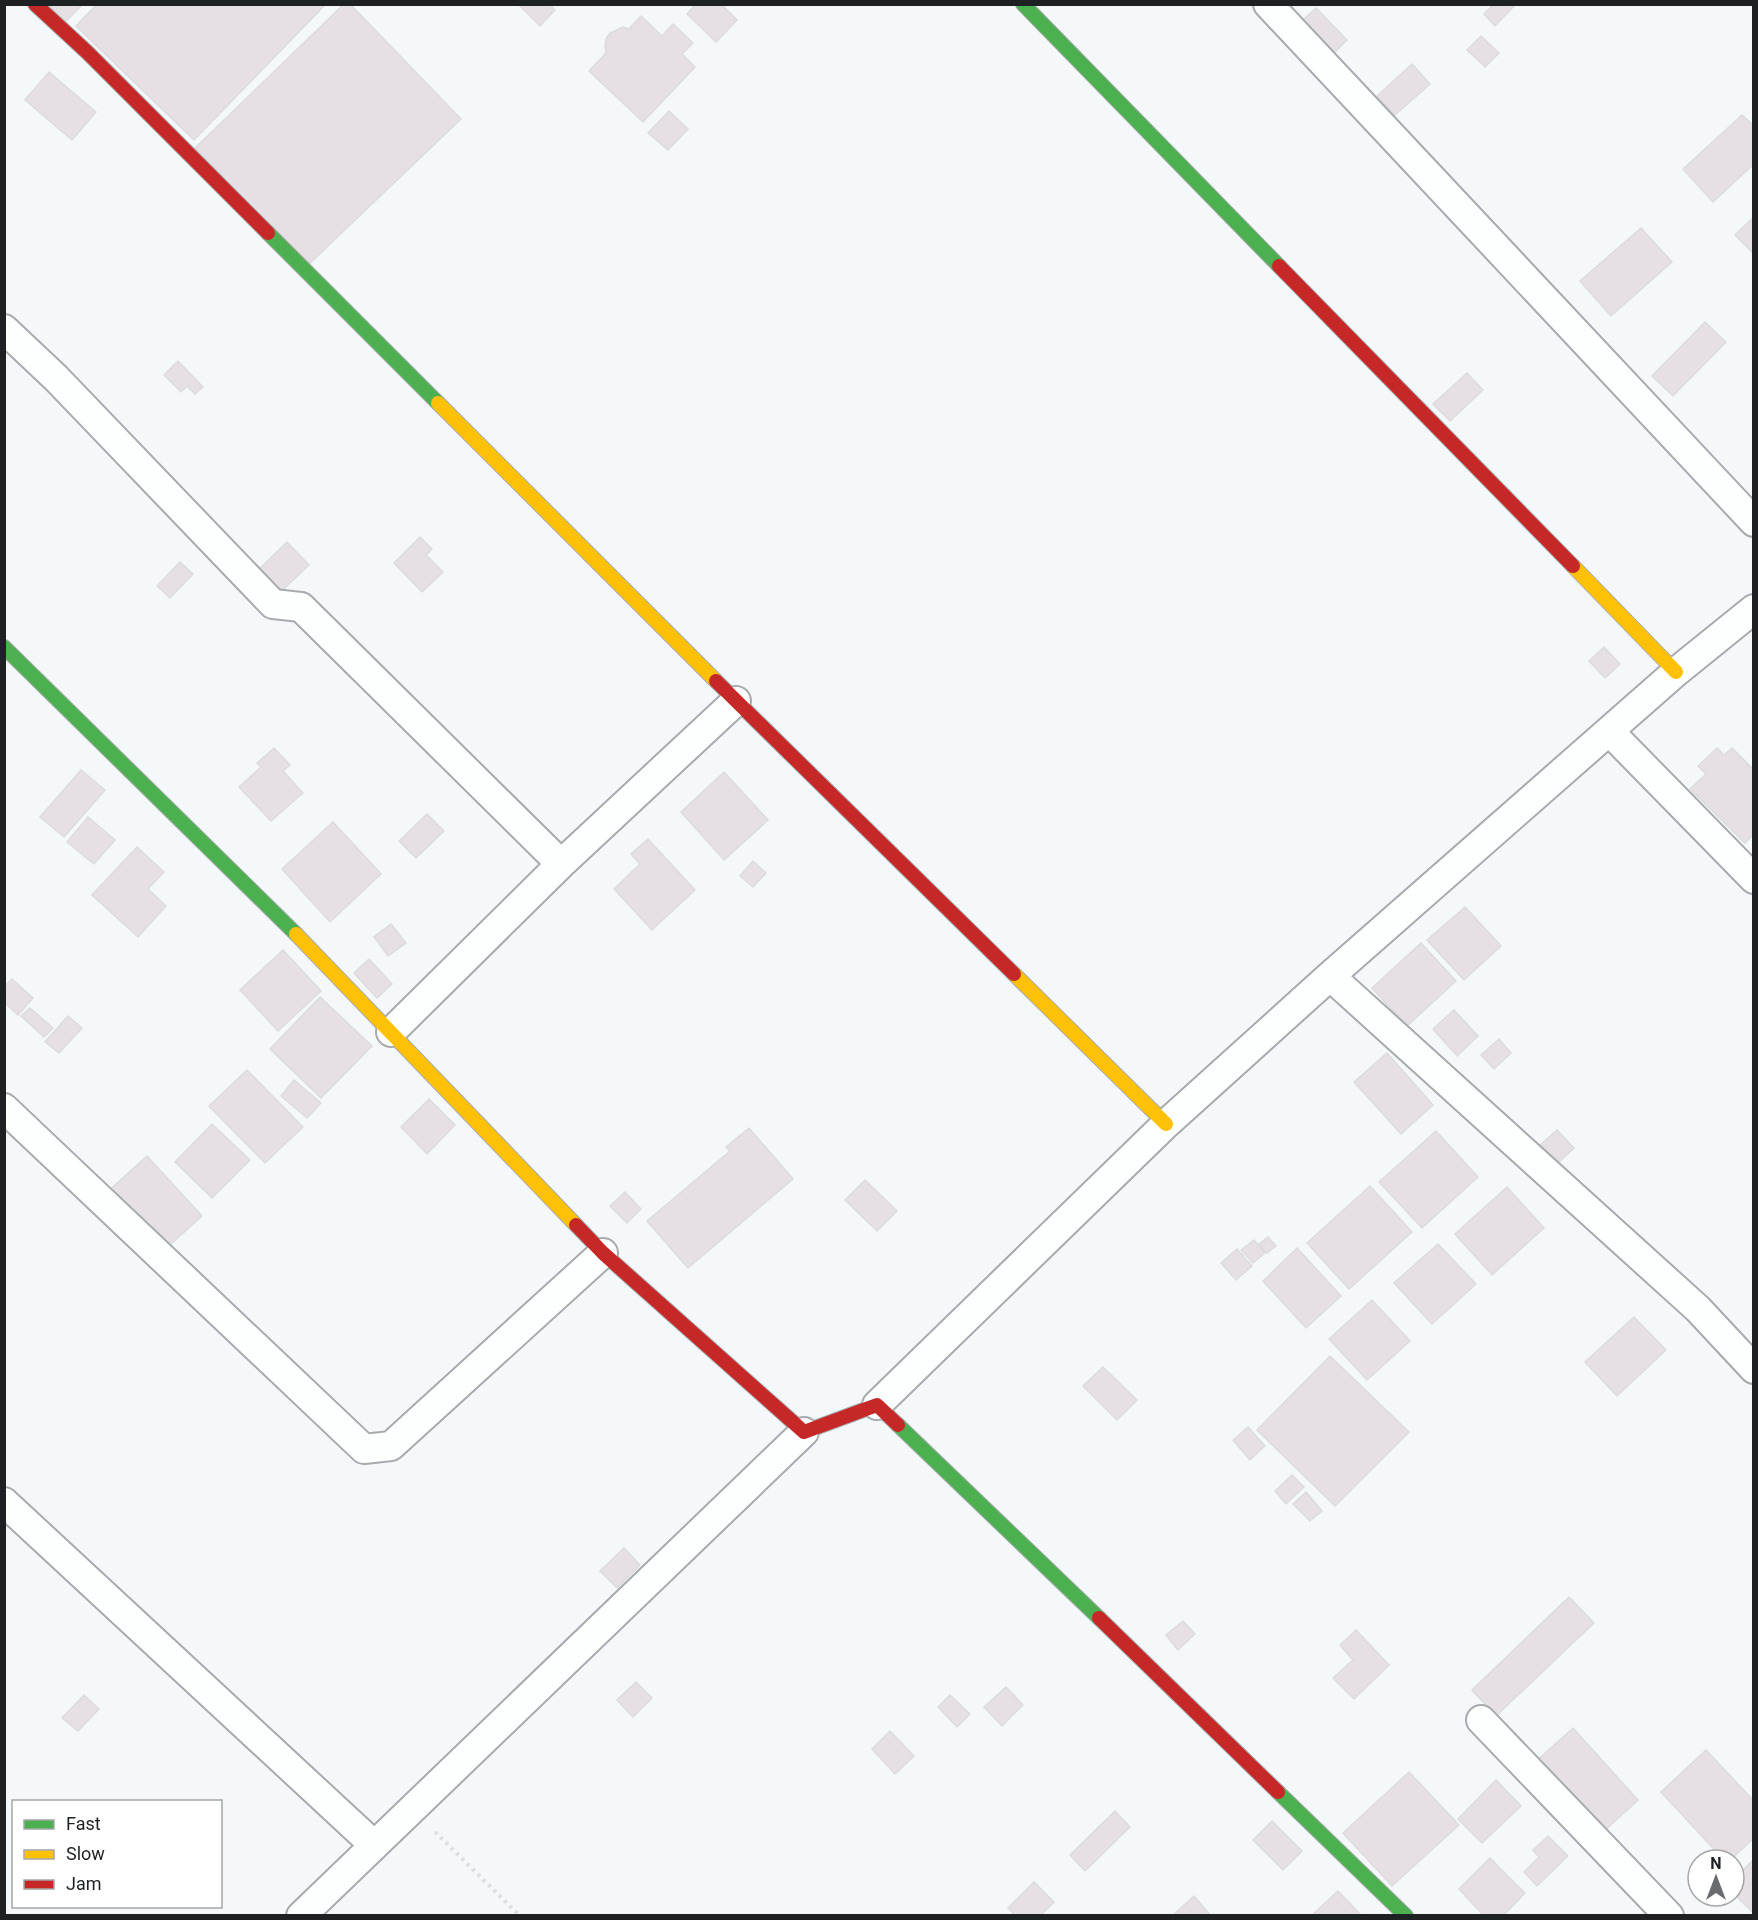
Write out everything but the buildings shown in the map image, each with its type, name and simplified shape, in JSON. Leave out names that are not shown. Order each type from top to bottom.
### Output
[{"type":"street","points":[[35,4],[87,52],[736,701],[1166,1124]]},
{"type":"street","points":[[1023,4],[1676,672]]},
{"type":"street","points":[[1268,4],[1754,522]]},
{"type":"street","points":[[4,329],[56,378],[273,604],[301,607],[561,864]]},
{"type":"street","points":[[301,1916],[804,1432],[877,1405],[1166,1124],[1330,976],[1676,672],[1754,609]]},
{"type":"street","points":[[4,647],[316,955],[603,1253],[804,1432]]},
{"type":"street","points":[[391,1032],[561,864],[736,701]]},
{"type":"street","points":[[1609,731],[1754,879]]},
{"type":"street","points":[[1330,976],[1698,1309],[1754,1369]]},
{"type":"street","points":[[4,1108],[364,1449],[391,1446],[603,1253]]},
{"type":"street","points":[[877,1405],[1406,1916]]},
{"type":"street","points":[[4,1502],[374,1845]]},
{"type":"street","points":[[1481,1720],[1669,1916]]},
{"type":"path","points":[[411,1809],[520,1916]]},
{"type":"traffic: fast","points":[[1023,4],[1279,266]]},
{"type":"traffic: fast","points":[[268,233],[438,403]]},
{"type":"traffic: fast","points":[[4,647],[296,934]]},
{"type":"traffic: fast","points":[[898,1425],[1099,1618]]},
{"type":"traffic: fast","points":[[1278,1792],[1406,1916]]},
{"type":"traffic: slow","points":[[438,403],[716,681]]},
{"type":"traffic: slow","points":[[1573,566],[1676,672]]},
{"type":"traffic: slow","points":[[296,934],[576,1225]]},
{"type":"traffic: slow","points":[[1014,974],[1166,1124]]},
{"type":"traffic: jam","points":[[35,4],[87,52],[268,233]]},
{"type":"traffic: jam","points":[[1279,266],[1573,566]]},
{"type":"traffic: jam","points":[[716,681],[1014,974]]},
{"type":"traffic: jam","points":[[576,1225],[603,1253],[804,1432],[877,1405],[898,1425]]},
{"type":"traffic: jam","points":[[1099,1618],[1278,1792]]}]
